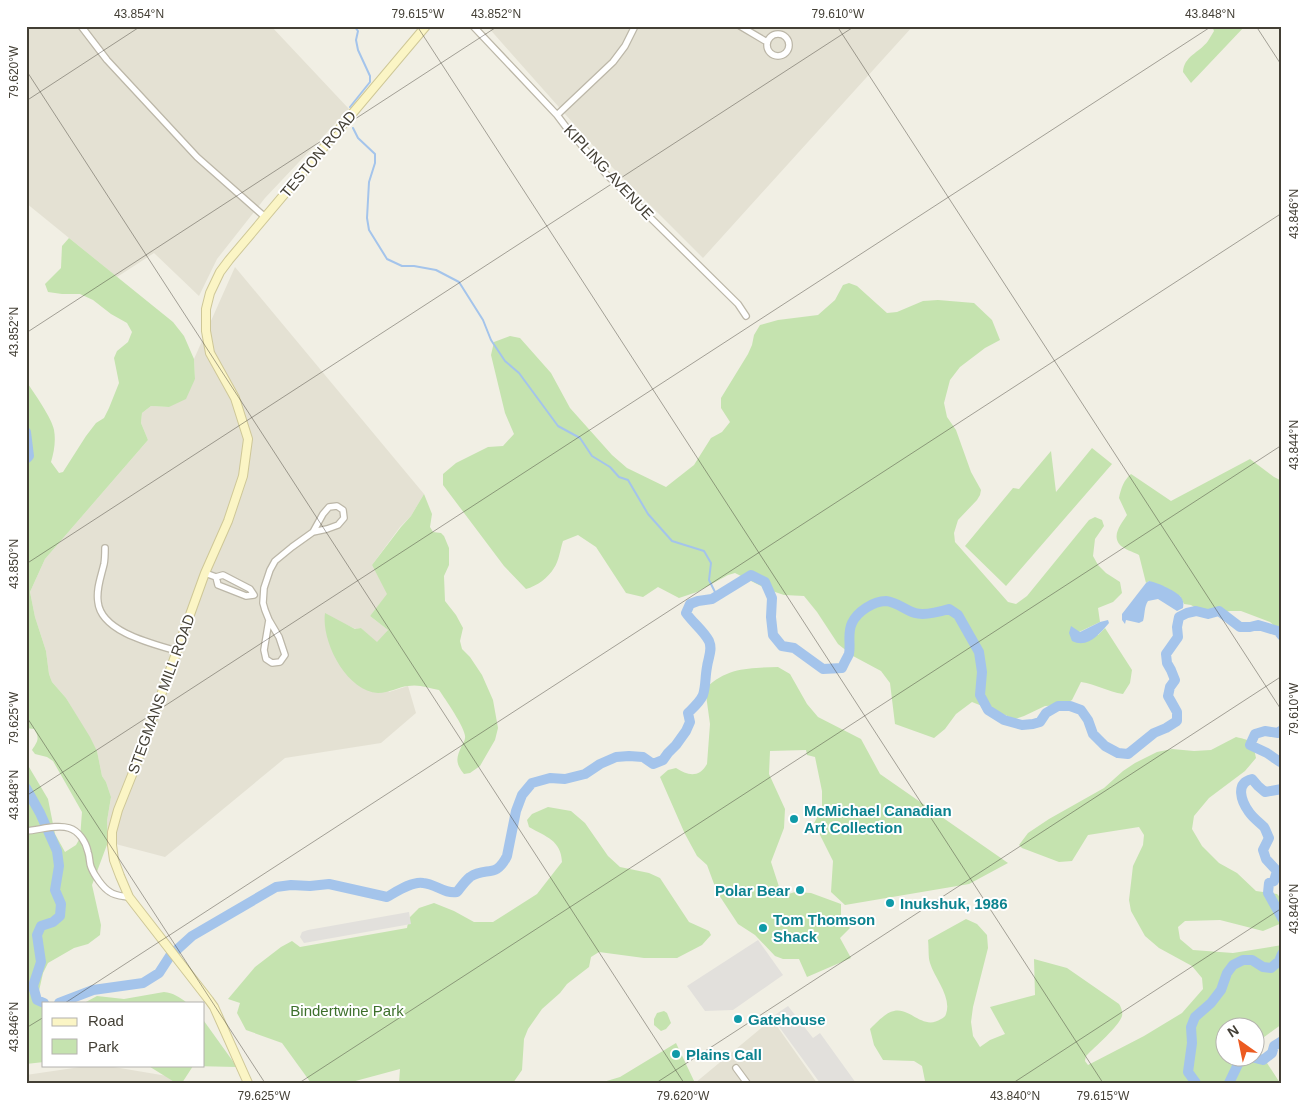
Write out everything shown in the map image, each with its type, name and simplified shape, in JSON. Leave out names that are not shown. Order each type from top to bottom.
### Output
[{"type":"street","points":[[81,26],[107,60],[197,157],[265,217]]},
{"type":"street","name":"TESTON ROAD","points":[[214,283],[224,266],[426,26]]},
{"type":"street","name":"KIPLING AVENUE","points":[[474,26],[557,116],[606,174],[738,304],[746,316]]},
{"type":"street","points":[[557,116],[613,62],[625,46],[635,26]]},
{"type":"street","points":[[740,26],[767,42]]},
{"type":"street","points":[[782,34],[788,40],[789,47],[785,53],[775,56],[769,52],[766,46],[767,42],[771,36],[782,34]]},
{"type":"street","name":"STEGMANS MILL ROAD","points":[[214,283],[206,309],[206,331],[210,353],[235,398],[248,439],[243,476],[228,521],[205,573],[118,810],[112,832],[112,845],[114,860],[129,896],[209,1000],[248,1083]]},
{"type":"street","points":[[269,620],[264,650],[266,659],[272,663],[280,662],[285,655],[263,603],[264,588],[270,570],[275,561],[314,532],[338,525],[344,518],[343,510],[337,506],[329,508],[323,514],[314,532]]},
{"type":"street","points":[[106,548],[98,588],[100,612],[111,625],[122,631],[177,651]]},
{"type":"street","points":[[205,573],[216,578],[218,585],[246,596],[264,596]]},
{"type":"street","points":[[216,578],[222,575],[250,589],[254,595]]},
{"type":"street","points":[[26,831],[54,827],[72,829],[81,836],[88,851],[90,866],[99,880],[110,892],[129,896]]},
{"type":"street","points":[[736,1068],[747,1083]]},
{"type":"shaded area","points":[[26,26],[271,26],[349,109],[265,198],[217,259],[199,296],[154,253],[117,277],[26,203]]},
{"type":"shaded area","points":[[487,26],[913,26],[703,258],[613,168]]},
{"type":"shaded area","points":[[235,267],[424,494],[411,516],[400,527],[372,565],[388,594],[370,616],[388,630],[377,643],[361,628],[356,629],[342,623],[389,692],[408,686],[416,713],[381,743],[285,758],[165,857],[108,842],[107,821],[111,797],[102,776],[97,751],[66,698],[52,682],[46,651],[35,617],[30,592],[45,559],[148,440],[141,423],[142,413],[151,406],[169,407],[195,379],[194,359]]},
{"type":"shaded area","points":[[409,912],[411,924],[304,943],[300,937],[302,932],[308,930]]},
{"type":"shaded area","points":[[758,940],[783,975],[733,1010],[705,1011],[687,986]]},
{"type":"shaded area","points":[[788,1006],[813,1038],[820,1033],[856,1083],[820,1083],[772,1017]]},
{"type":"shaded area","points":[[772,1019],[817,1083],[695,1083]]},
{"type":"shaded area","points":[[87,1066],[108,1066],[173,1077],[184,1083],[26,1083],[26,1075]]},
{"type":"green space","points":[[1212,26],[1245,26],[1191,83],[1183,72],[1184,67],[1189,58],[1208,41],[1214,31]]},
{"type":"green space","points":[[69,238],[173,322],[184,336],[194,359],[195,379],[186,399],[169,407],[151,406],[142,413],[141,423],[148,440],[45,559],[30,592],[35,617],[46,651],[52,682],[66,698],[90,737],[97,751],[102,776],[111,797],[107,821],[108,842],[92,885],[101,925],[100,935],[88,944],[74,948],[48,963],[43,973],[37,1000],[38,1004],[42,1006],[42,1062],[26,1064],[26,762],[48,799],[55,834],[65,852],[76,845],[80,838],[82,812],[53,761],[47,757],[35,754],[32,750],[38,737],[34,729],[26,728],[26,381],[53,425],[55,442],[51,462],[59,473],[63,472],[86,436],[96,423],[104,418],[109,408],[119,383],[114,358],[117,351],[128,342],[132,332],[127,323],[111,314],[93,300],[80,294],[48,292],[45,284],[61,268],[62,246]]},
{"type":"green space","points":[[849,283],[857,286],[887,313],[897,312],[923,301],[938,300],[974,303],[992,320],[1000,340],[985,348],[960,367],[950,380],[944,403],[947,417],[956,430],[971,472],[981,490],[977,500],[958,520],[954,533],[955,542],[1008,602],[1016,604],[1027,596],[1089,520],[1095,517],[1102,520],[1104,526],[1095,539],[1093,556],[1106,573],[1120,582],[1122,593],[1113,602],[1098,608],[1100,622],[1079,632],[1069,633],[1098,635],[1105,628],[1132,670],[1130,683],[1123,694],[1081,682],[1072,700],[1063,705],[1045,706],[1015,719],[972,702],[956,714],[945,729],[934,738],[895,724],[890,683],[881,671],[853,656],[838,644],[804,596],[784,595],[769,590],[735,573],[697,592],[679,598],[658,587],[643,597],[626,593],[596,547],[578,535],[563,541],[557,562],[549,575],[538,584],[526,589],[504,566],[443,485],[443,474],[456,463],[488,447],[503,446],[514,434],[505,413],[491,355],[494,342],[510,336],[520,338],[551,373],[570,408],[612,455],[627,468],[666,487],[694,465],[711,438],[722,432],[730,422],[721,408],[721,398],[748,354],[754,335],[760,325],[778,320],[818,315],[835,300],[843,285]]},
{"type":"green space","points":[[1092,448],[1112,464],[1006,586],[965,546],[1013,488],[1019,489],[1051,451],[1056,492]]},
{"type":"green space","points":[[1250,459],[1282,481],[1282,633],[1270,622],[1241,611],[1207,615],[1191,605],[1184,604],[1180,596],[1149,581],[1146,583],[1139,555],[1120,545],[1117,537],[1118,529],[1127,515],[1119,498],[1125,482],[1131,474],[1171,501]]},
{"type":"green space","points":[[424,494],[432,514],[430,527],[433,532],[441,533],[444,536],[449,548],[449,565],[444,576],[445,601],[463,628],[460,641],[462,649],[482,675],[493,700],[498,728],[495,740],[480,766],[470,773],[464,774],[457,760],[465,740],[465,734],[455,714],[439,690],[416,686],[382,693],[366,690],[356,684],[338,663],[327,637],[325,624],[325,613],[355,629],[361,628],[377,642],[388,630],[370,616],[387,594],[372,565],[411,516]]},
{"type":"green space","points":[[778,667],[790,674],[807,704],[818,717],[861,739],[880,774],[1008,863],[969,884],[845,905],[831,892],[833,861],[814,823],[822,809],[822,791],[815,757],[807,755],[806,750],[770,751],[769,774],[785,809],[784,828],[771,862],[782,896],[795,892],[811,893],[841,904],[841,918],[850,928],[840,938],[851,958],[807,977],[799,959],[783,959],[775,956],[755,935],[738,924],[717,892],[707,865],[697,856],[685,834],[660,777],[668,770],[676,768],[685,773],[697,774],[707,764],[710,724],[706,688],[714,681],[731,672]]},
{"type":"green space","points":[[1236,737],[1249,741],[1253,745],[1256,758],[1245,771],[1209,798],[1194,816],[1192,829],[1202,846],[1219,863],[1237,873],[1256,891],[1277,894],[1282,899],[1282,923],[1263,931],[1220,920],[1185,921],[1178,927],[1180,939],[1193,950],[1233,953],[1282,945],[1282,1024],[1266,1036],[1266,1016],[1216,1016],[1216,1066],[1266,1066],[1266,1061],[1280,1083],[922,1083],[925,1081],[922,1066],[914,1061],[883,1060],[874,1045],[870,1029],[884,1016],[894,1011],[900,1011],[906,1012],[922,1021],[934,1022],[945,1016],[947,1001],[930,963],[928,940],[966,919],[977,924],[987,935],[988,948],[971,1022],[973,1036],[980,1047],[990,1040],[1005,1034],[990,1007],[1035,995],[1034,959],[1067,968],[1119,1004],[1122,1011],[1120,1020],[1112,1031],[1086,1056],[1085,1061],[1088,1065],[1144,1036],[1182,1013],[1203,989],[1202,978],[1192,966],[1159,948],[1145,936],[1131,911],[1129,900],[1133,866],[1143,845],[1144,835],[1139,827],[1088,835],[1072,861],[1059,862],[1022,848],[1019,845],[1028,833],[1104,788],[1135,763],[1157,752],[1172,749],[1211,750]]},
{"type":"green space","name":"Bindertwine Park","points":[[548,807],[571,811],[585,823],[608,856],[620,867],[649,873],[660,878],[689,922],[709,931],[711,935],[702,945],[677,958],[644,958],[599,952],[591,957],[589,967],[567,984],[542,1009],[528,1029],[524,1039],[522,1070],[513,1083],[399,1083],[400,1069],[348,1083],[311,1083],[282,1043],[246,1030],[237,1013],[240,1003],[228,999],[255,967],[292,941],[300,947],[407,928],[409,918],[419,908],[434,903],[474,922],[493,922],[537,894],[562,862],[556,844],[529,827],[527,820],[532,814]]},
{"type":"green space","points":[[164,992],[170,993],[186,1002],[86,1002],[97,996],[124,999]]},
{"type":"green space","points":[[664,1011],[667,1013],[671,1023],[666,1029],[661,1031],[654,1025],[654,1019],[657,1013]]},
{"type":"green space","points":[[205,1022],[237,1067],[193,1066],[205,1066]]},
{"type":"green space","points":[[676,1043],[695,1083],[600,1083],[620,1077]]},
{"type":"green space","points":[[149,1066],[193,1066],[182,1083],[176,1083]]},
{"type":"water","points":[[1149,581],[1165,587],[1181,597],[1183,608],[1177,611],[1158,599],[1148,601],[1143,621],[1139,623],[1126,620],[1125,624],[1122,620],[1122,614]]},
{"type":"water","points":[[1108,620],[1109,623],[1101,632],[1088,642],[1078,643],[1072,641],[1069,633],[1071,626],[1080,632]]},
{"type":"waterway","points":[[350,107],[370,82],[370,76],[358,50],[356,40],[358,31],[354,26]]},
{"type":"waterway","points":[[353,128],[358,138],[375,154],[375,163],[369,182],[367,218],[369,230],[387,259],[402,266],[436,270],[459,282],[483,320],[491,340],[505,361],[519,373],[558,426],[580,438],[592,456],[610,467],[619,477],[628,480],[648,514],[672,541],[704,551],[711,563],[709,580],[717,596]]},
{"type":"waterway","points":[[26,432],[29,456],[26,459]]},
{"type":"waterway","points":[[62,1002],[93,990],[143,983],[159,973],[170,956],[192,936],[276,887],[329,884],[387,897],[404,887],[419,883],[428,884],[448,892],[457,892],[470,877],[481,872],[495,870],[503,863],[507,856],[516,811],[522,795],[532,783],[550,778],[565,779],[585,774],[600,764],[616,757],[643,757],[653,764],[663,760],[686,731],[690,722],[688,713],[703,695],[705,688],[710,644],[707,637],[686,613],[690,604],[712,599],[751,575],[765,582],[772,598],[771,617],[773,635],[782,646],[794,648],[823,669],[842,668],[849,654],[852,623],[858,615],[871,605],[886,601],[919,614],[949,609],[958,615],[979,652],[982,672],[980,695],[988,710],[1004,720],[1022,725],[1040,722],[1046,713],[1058,706],[1070,706],[1081,710],[1088,720],[1093,734],[1105,746],[1118,753],[1128,754],[1154,733],[1177,721],[1177,712],[1168,696],[1170,687],[1175,680],[1167,663],[1166,654],[1178,637],[1179,617],[1196,611],[1208,614],[1219,611],[1240,627],[1258,625],[1278,631],[1282,636]]},
{"type":"waterway","points":[[1282,730],[1278,733],[1265,731],[1255,734],[1250,745],[1280,762],[1282,760]]},
{"type":"waterway","points":[[1282,789],[1265,792],[1252,779],[1243,784],[1241,788],[1246,808],[1264,827],[1269,838],[1263,850],[1266,859],[1277,871],[1274,881],[1269,883],[1268,893],[1282,918]]},
{"type":"waterway","points":[[26,788],[40,813],[57,851],[59,866],[55,890],[61,904],[60,916],[53,922],[41,926],[37,935],[41,962],[33,986],[37,1000],[42,1002]]},
{"type":"waterway","points":[[1196,1083],[1188,1072],[1192,1043],[1191,1027],[1195,1017],[1211,1003],[1221,990],[1227,973],[1233,965],[1243,960],[1252,960],[1263,967],[1271,968],[1279,961],[1282,954]]},
{"type":"waterway","points":[[1229,1083],[1241,1058],[1251,1057],[1263,1060],[1272,1053],[1274,1046],[1282,1041]]},
{"type":"place","name":"McMichael Canadian Art Collection","points":[[794,819]]},
{"type":"place","name":"Polar Bear","points":[[800,890]]},
{"type":"place","name":"Inukshuk, 1986","points":[[890,903]]},
{"type":"place","name":"Tom Thomson Shack","points":[[763,928]]},
{"type":"place","name":"Gatehouse","points":[[738,1019]]},
{"type":"place","name":"Plains Call","points":[[676,1054]]}]
